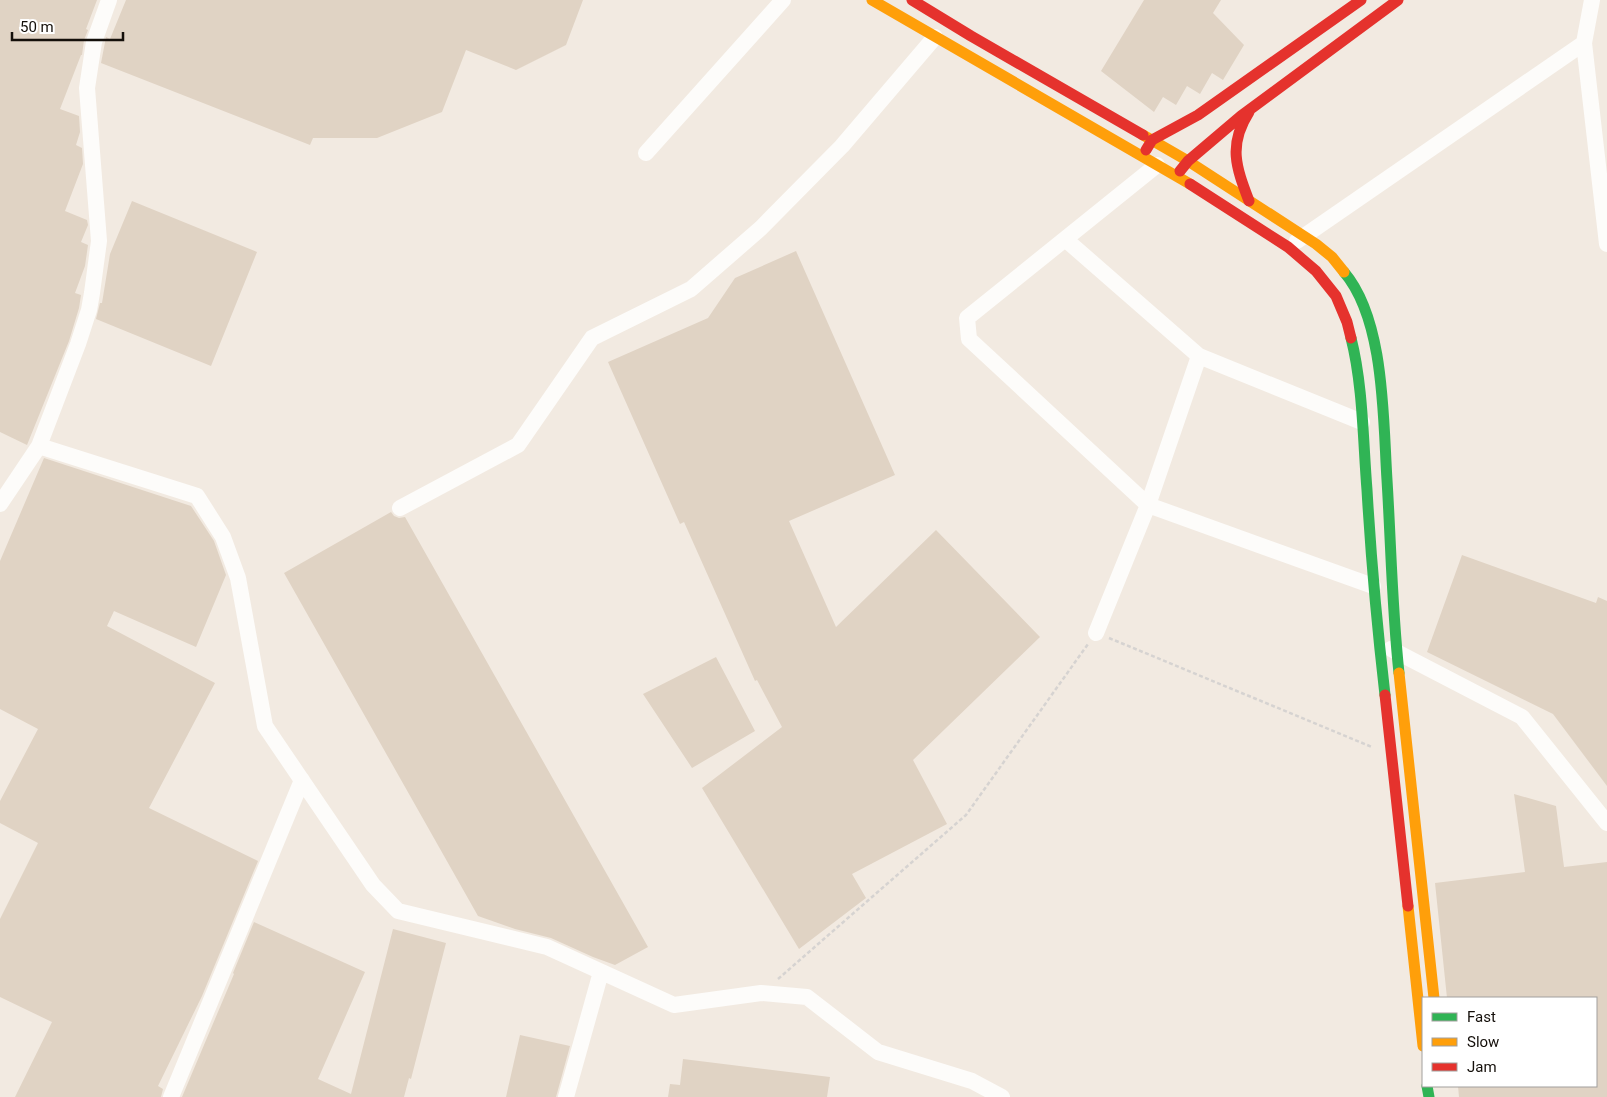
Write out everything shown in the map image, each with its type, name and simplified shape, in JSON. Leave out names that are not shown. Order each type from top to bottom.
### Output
[{"type":"street","points":[[0,504],[39,446],[89,310],[99,241],[87,88],[94,42],[109,0]]},
{"type":"street","points":[[646,153],[783,0]]},
{"type":"street","points":[[872,0],[1177,176],[1288,247],[1316,271],[1336,296],[1348,322],[1356,357],[1374,586],[1422,1037]]},
{"type":"street","points":[[912,0],[1188,161],[1304,236],[1332,257],[1348,276],[1360,297],[1376,350],[1382,396],[1397,652],[1434,997]]},
{"type":"street","points":[[1142,156],[1152,140],[1198,115],[1361,0]]},
{"type":"street","points":[[1177,176],[1188,161],[1250,110],[1398,0]]},
{"type":"street","points":[[1592,0],[1584,44],[1607,244]]},
{"type":"street","points":[[400,508],[518,445],[592,338],[691,289],[761,228],[842,146],[935,37]]},
{"type":"street","points":[[1288,247],[1584,44]]},
{"type":"street","points":[[1249,201],[1237,167],[1236,151],[1238,133],[1250,110]]},
{"type":"street","points":[[1157,165],[967,318],[969,339],[1148,505],[1374,586]]},
{"type":"street","points":[[1066,239],[1199,356],[1362,422]]},
{"type":"street","points":[[1096,633],[1148,505],[1199,356]]},
{"type":"street","points":[[39,446],[197,496],[224,536],[238,578],[265,726],[373,885],[398,911],[547,947],[674,1005],[761,993],[807,997],[878,1052],[972,1081],[1002,1097]]},
{"type":"street","points":[[1380,643],[1522,717],[1607,823]]},
{"type":"street","points":[[171,1097],[302,780]]},
{"type":"street","points":[[566,1097],[601,972]]},
{"type":"path","points":[[761,993],[966,815],[1096,633],[1392,754]]},
{"type":"building","points":[[0,0],[97,0],[86,29],[88,30],[84,40],[82,55],[60,109],[79,116],[80,132],[76,145],[82,148],[83,164],[65,211],[87,220],[88,225],[81,242],[88,245],[85,266],[75,293],[81,295],[79,308],[69,341],[27,445],[0,432]]},
{"type":"building","points":[[126,0],[583,0],[566,45],[516,70],[466,50],[442,112],[377,138],[313,138],[310,145],[101,63],[106,37],[110,39]]},
{"type":"building","points":[[1144,0],[1221,0],[1213,13],[1244,45],[1223,80],[1212,73],[1200,94],[1187,86],[1176,105],[1163,97],[1154,112],[1101,71]]},
{"type":"building","points":[[132,201],[257,252],[211,366],[96,319],[100,303],[102,303],[110,254]]},
{"type":"building","points":[[796,251],[895,475],[789,521],[836,627],[936,530],[1040,637],[913,760],[947,824],[852,874],[866,898],[799,949],[702,788],[782,727],[757,680],[755,681],[684,522],[680,524],[608,362],[708,318],[735,278]]},
{"type":"building","points":[[44,458],[191,506],[214,541],[226,575],[196,647],[114,611],[107,626],[215,683],[149,808],[258,861],[202,996],[158,1086],[163,1089],[161,1097],[15,1097],[52,1022],[0,997],[0,919],[38,843],[0,823],[0,801],[38,729],[0,709],[0,561]]},
{"type":"building","points":[[391,512],[399,518],[405,517],[648,947],[615,965],[551,938],[515,929],[478,916],[284,573]]},
{"type":"building","points":[[1462,555],[1596,603],[1598,597],[1607,601],[1607,786],[1553,714],[1427,652]]},
{"type":"building","points":[[716,657],[755,731],[692,768],[643,694]]},
{"type":"building","points":[[1514,794],[1556,806],[1564,867],[1607,862],[1607,1097],[1459,1097],[1458,1087],[1597,1087],[1597,997],[1447,997],[1435,883],[1525,872]]},
{"type":"building","points":[[254,922],[365,972],[318,1079],[351,1094],[393,929],[446,943],[411,1079],[409,1078],[404,1097],[182,1097]]},
{"type":"building","points":[[520,1035],[570,1046],[556,1097],[506,1097]]},
{"type":"building","points":[[683,1059],[830,1077],[827,1097],[668,1097],[670,1084],[680,1085]]},
{"type":"traffic: fast","points":[[1344,272],[1357,292],[1367,316],[1375,343],[1379,371],[1399,673]]},
{"type":"traffic: fast","points":[[1351,338],[1360,394],[1372,567],[1385,695]]},
{"type":"traffic: fast","points":[[1427,1087],[1429,1097]]},
{"type":"traffic: slow","points":[[872,0],[1190,184]]},
{"type":"traffic: slow","points":[[1143,135],[1188,161],[1316,244],[1332,257],[1344,272]]},
{"type":"traffic: slow","points":[[1399,673],[1434,997]]},
{"type":"traffic: slow","points":[[1408,906],[1422,1037]]},
{"type":"traffic: jam","points":[[912,0],[1143,135]]},
{"type":"traffic: jam","points":[[1146,150],[1152,140],[1198,115],[1361,0]]},
{"type":"traffic: jam","points":[[1180,171],[1188,161],[1241,116],[1398,0]]},
{"type":"traffic: jam","points":[[1249,112],[1242,124],[1236,146],[1238,167],[1249,201]]},
{"type":"traffic: jam","points":[[1190,184],[1288,247],[1316,271],[1336,296],[1347,322],[1351,338]]},
{"type":"traffic: jam","points":[[1385,695],[1408,906]]}]
